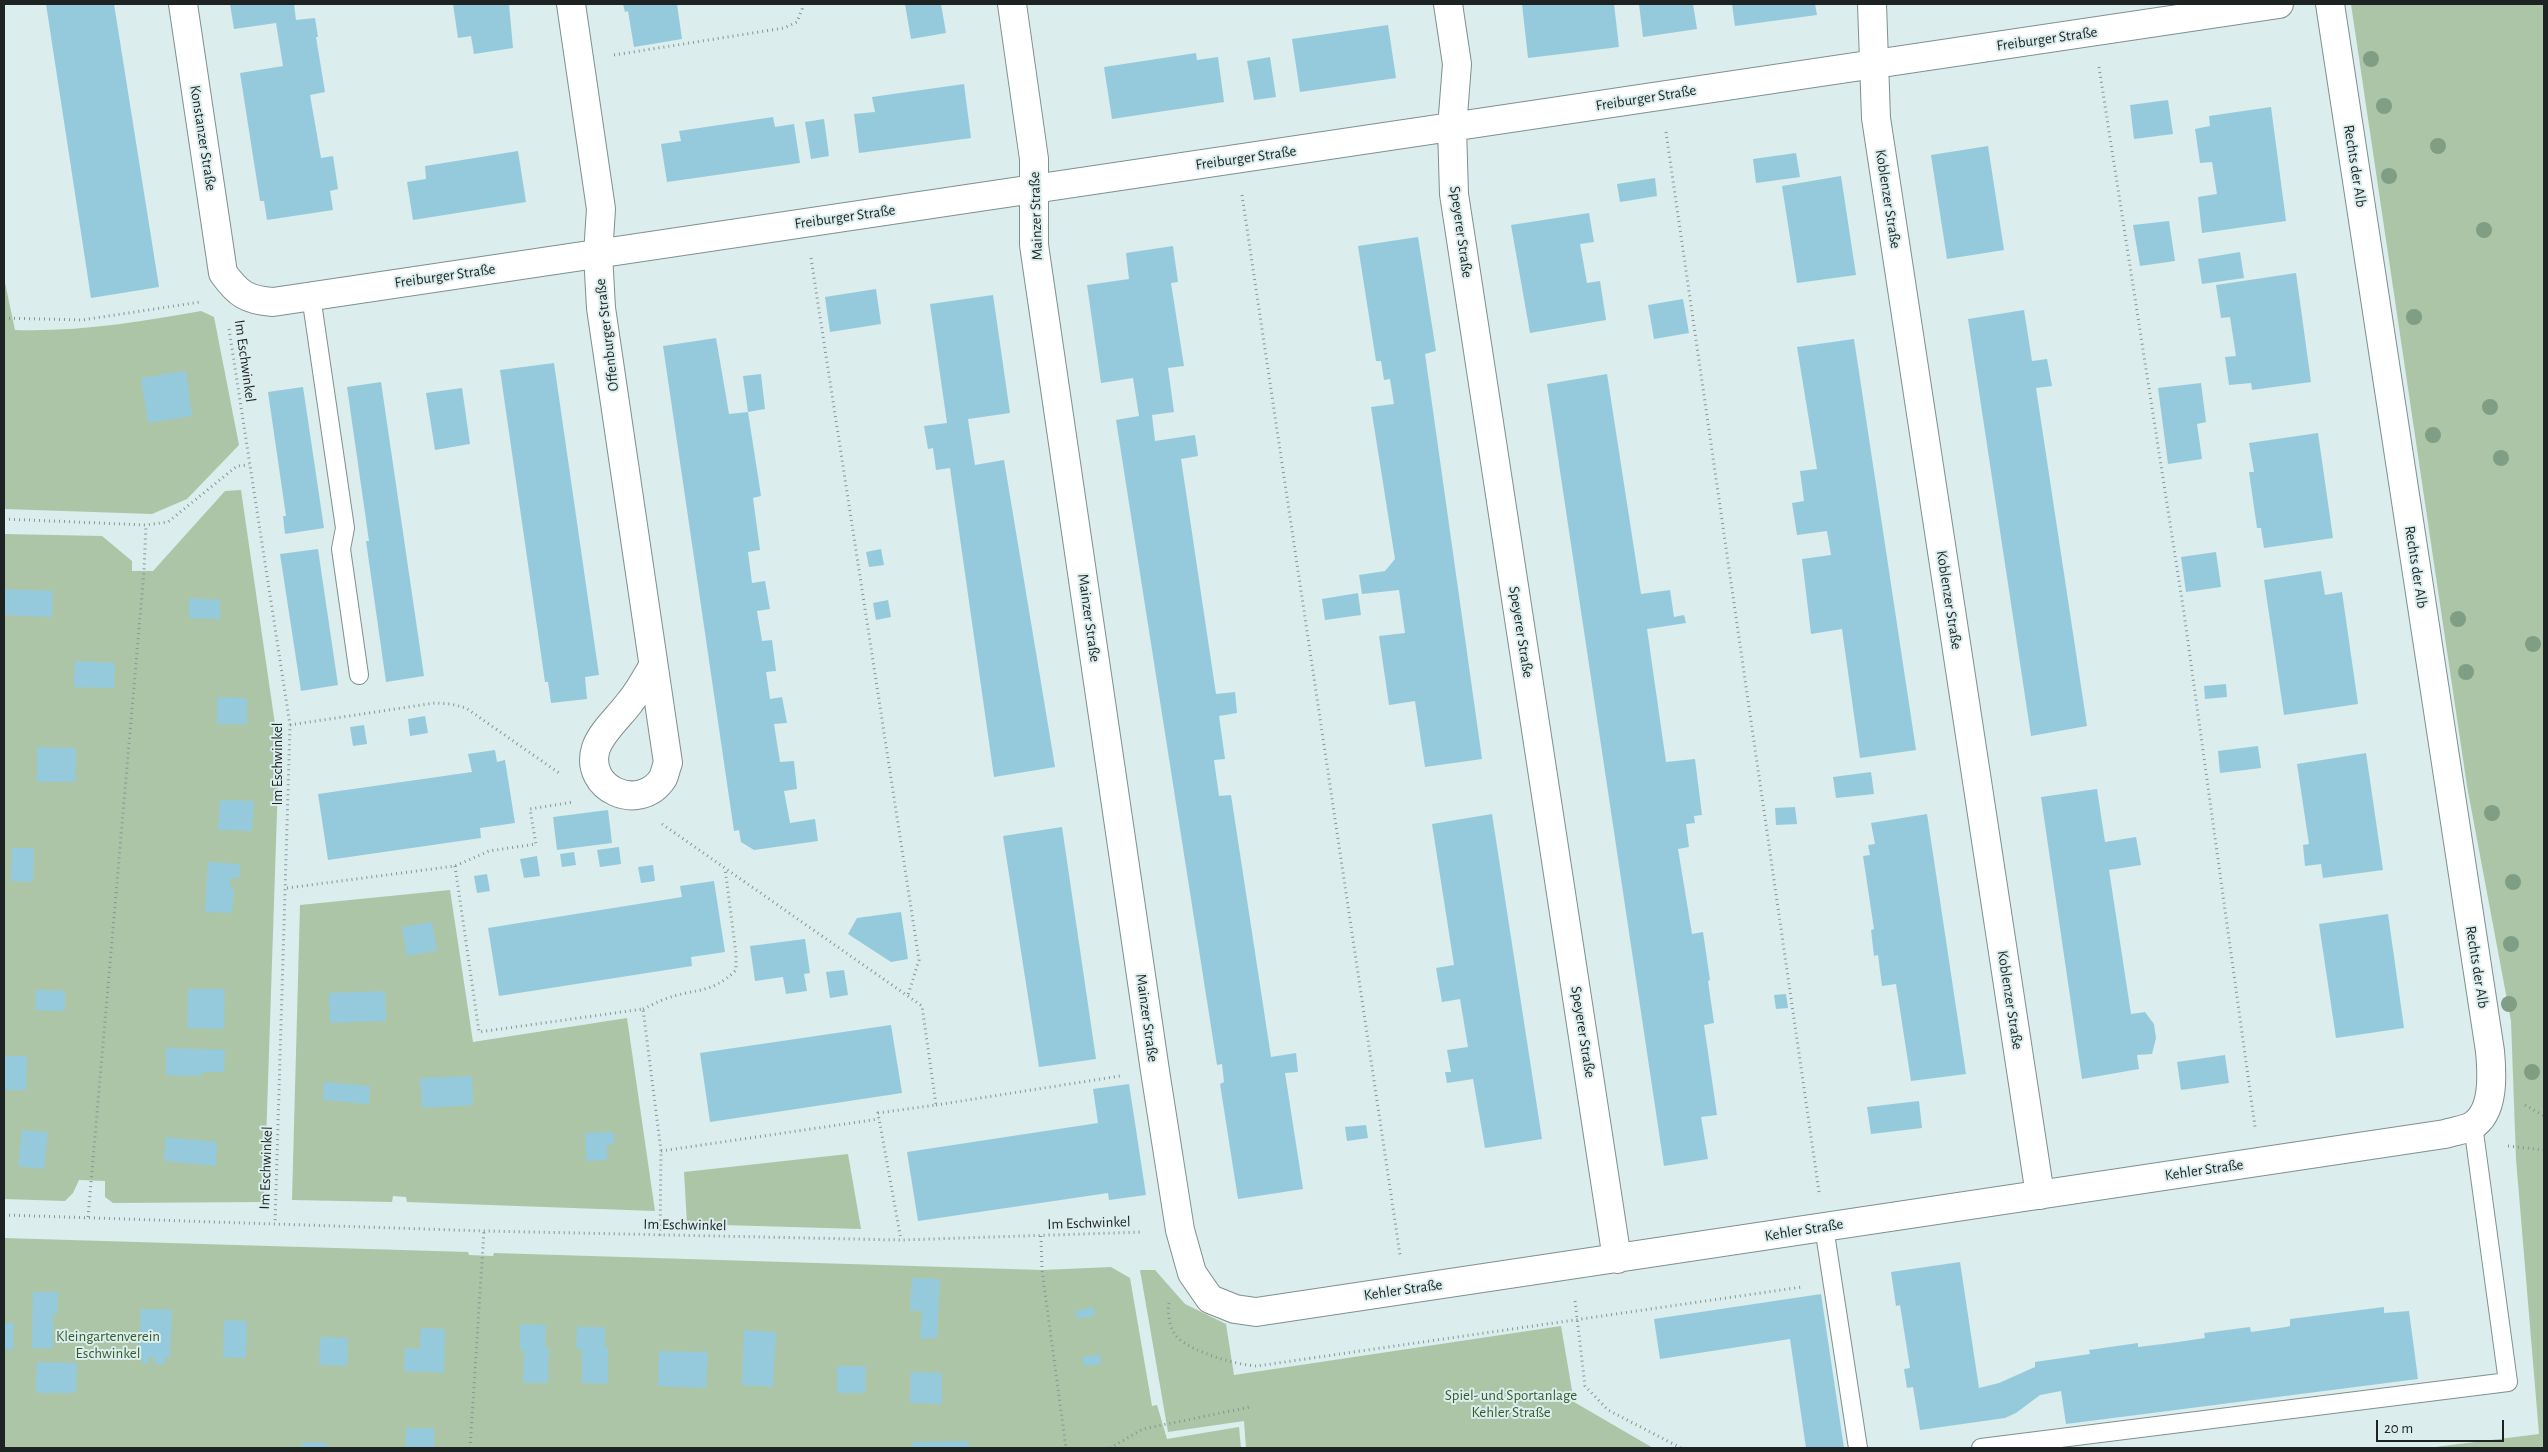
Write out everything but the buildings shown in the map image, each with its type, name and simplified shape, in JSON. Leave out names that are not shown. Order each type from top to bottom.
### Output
[{"type":"street","name":"Konstanzer Straße","points":[[183,4],[223,273]]},
{"type":"street","name":"Offenburger Straße","points":[[571,4],[602,209],[598,254],[601,308],[668,763],[663,778],[645,794],[622,796]]},
{"type":"street","name":"Mainzer Straße","points":[[1012,4],[1034,159],[1034,245],[1154,1071],[1180,1230]]},
{"type":"street","name":"Speyerer Straße","points":[[1448,4],[1457,64],[1452,128],[1454,194],[1617,1259]]},
{"type":"street","name":"Koblenzer Straße","points":[[1872,4],[1876,118],[2040,1195]]},
{"type":"street","name":"Freiburger Straße","points":[[223,273],[236,290],[254,300],[273,302],[2279,4]]},
{"type":"street","name":"Rechts der Alb","points":[[2330,4],[2490,1051],[2492,1088],[2484,1112],[2473,1125]]},
{"type":"street","points":[[622,796],[606,786],[595,769],[594,756],[597,745],[631,701],[653,666]]},
{"type":"street","name":"Kehler Straße","points":[[1180,1230],[1192,1273],[1210,1299],[1235,1309],[1256,1312],[2446,1134],[2473,1125]]},
{"type":"lane","points":[[311,296],[345,528],[341,549],[359,675]]},
{"type":"lane","points":[[1981,1448],[2508,1382],[2473,1125]]},
{"type":"lane","points":[[1824,1227],[1858,1448]]},
{"type":"path","points":[[579,61],[784,28],[798,22],[802,9],[801,4]]},
{"type":"path","points":[[2094,32],[2184,613],[2260,1162]]},
{"type":"path","points":[[1661,96],[1824,1227]]},
{"type":"path","points":[[1236,159],[1405,1290]]},
{"type":"path","points":[[806,223],[919,960],[908,995]]},
{"type":"path","points":[[4,318],[82,320],[208,301],[223,273]]},
{"type":"path","name":"Im Eschwinkel","points":[[223,273],[230,341],[248,465],[290,725],[287,888],[275,1224],[660,1236],[901,1240],[1180,1230]]},
{"type":"path","points":[[4,519],[146,525],[168,522],[237,466],[248,465]]},
{"type":"path","points":[[88,1216],[143,590],[146,525]]},
{"type":"path","points":[[290,725],[435,703],[451,704],[466,708],[562,776]]},
{"type":"path","points":[[353,709],[354,715]]},
{"type":"path","points":[[287,888],[455,866],[489,851],[536,844],[530,809],[622,796],[922,1006],[936,1105]]},
{"type":"path","points":[[455,866],[480,1032],[643,1009],[665,999],[697,992],[723,982],[736,970],[736,954],[725,868]]},
{"type":"path","points":[[643,1009],[661,1151],[660,1236]]},
{"type":"path","points":[[901,1240],[878,1113],[1154,1071]]},
{"type":"path","points":[[661,1151],[879,1119]]},
{"type":"path","points":[[4,1215],[88,1216],[275,1224]]},
{"type":"path","points":[[470,1448],[484,1231]]},
{"type":"path","points":[[1041,1236],[1042,1270],[1066,1448]]},
{"type":"path","points":[[1570,1265],[1585,1386],[1608,1410],[1681,1448]]},
{"type":"path","points":[[1170,1294],[1167,1312],[1176,1336],[1210,1356],[1244,1365],[1257,1366],[1833,1282]]},
{"type":"path","points":[[1110,1448],[1143,1429],[1250,1407]]},
{"type":"green space","points":[[2351,4],[2544,4],[2544,1448],[2427,1448],[2539,1434],[2516,1159],[2511,1021],[2467,786]]},
{"type":"green space","points":[[4,278],[15,330],[85,328],[201,311],[214,317],[239,445],[187,499],[152,514],[4,509]]},
{"type":"green space","points":[[241,490],[279,752],[264,1202],[113,1203],[105,1197],[105,1181],[79,1180],[73,1193],[65,1201],[4,1199],[4,534],[102,536],[132,561],[132,571],[153,571],[225,491]]},
{"type":"green space","points":[[450,890],[473,1042],[627,1018],[655,1211],[407,1202],[406,1197],[393,1196],[392,1202],[292,1200],[300,905]]},
{"type":"green space","points":[[848,1154],[861,1229],[687,1224],[684,1172]]},
{"type":"green space","name":"Kleingartenverein Eschwinkel","points":[[4,1238],[468,1252],[469,1255],[493,1256],[494,1253],[1042,1270],[1111,1267],[1130,1278],[1152,1406],[1157,1405],[1167,1439],[1239,1427],[1241,1448],[4,1448]]},
{"type":"green space","name":"Spiel- und Sportanlage Kehler Straße","points":[[1140,1270],[1155,1270],[1185,1304],[1226,1324],[1234,1375],[1561,1326],[1574,1402],[1653,1448],[1246,1448],[1244,1421],[1168,1432]]}]
